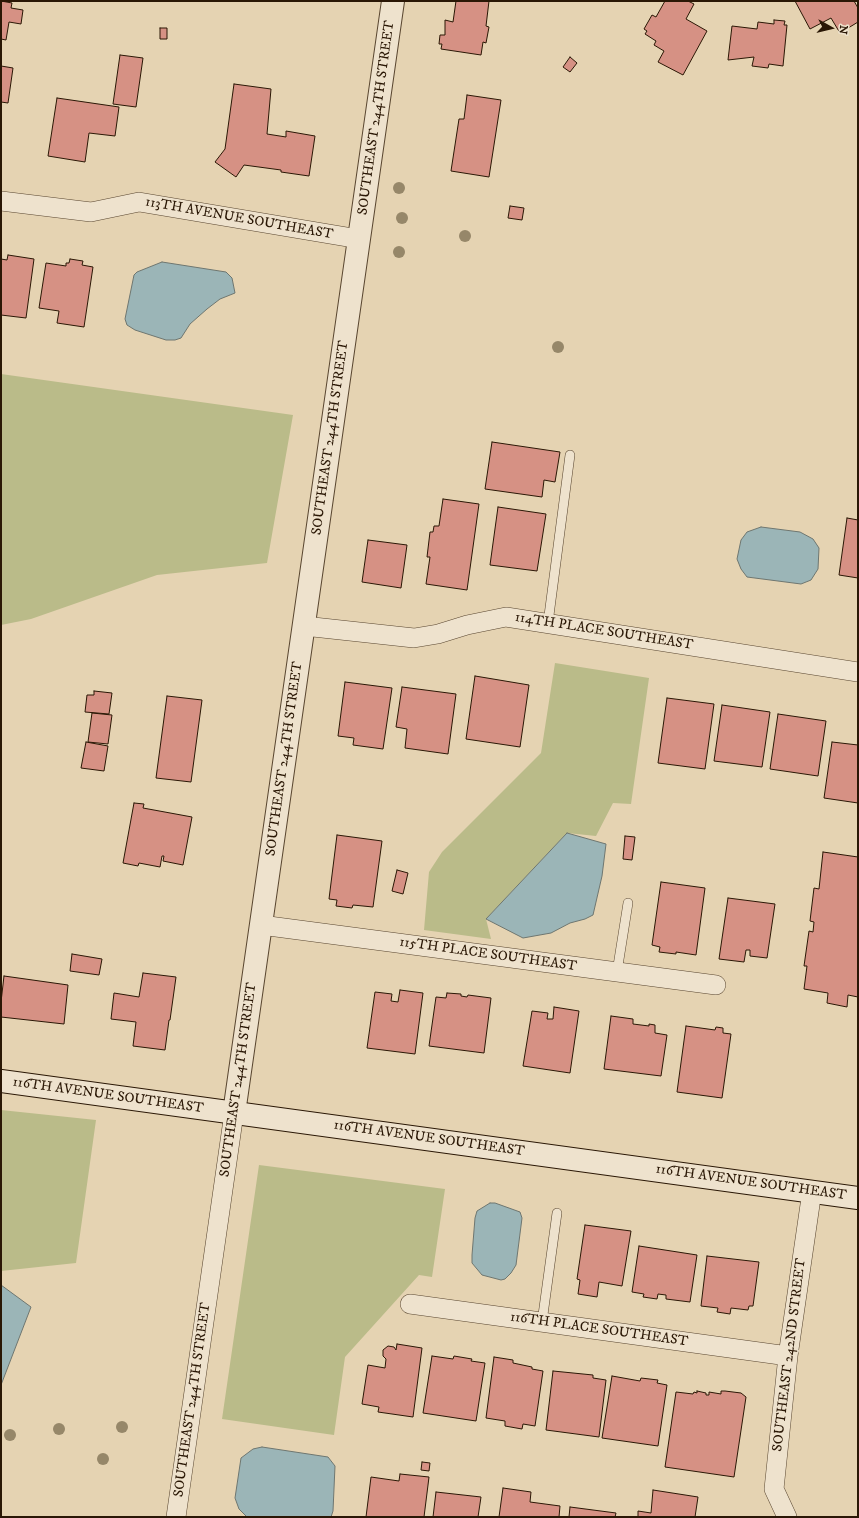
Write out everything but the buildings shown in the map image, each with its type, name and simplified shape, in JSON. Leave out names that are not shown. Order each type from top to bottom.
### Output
[{"type":"street","name":"SOUTHEAST 244TH STREET","points":[[176,1517],[393,1]]},
{"type":"street","name":"113TH AVENUE SOUTHEAST","points":[[1,201],[91,212],[139,202],[359,239]]},
{"type":"street","name":"114TH PLACE SOUTHEAST","points":[[304,626],[414,638],[438,634],[467,625],[506,617],[858,672]]},
{"type":"street","name":"115TH PLACE SOUTHEAST","points":[[261,925],[716,985]]},
{"type":"street","name":"116TH AVENUE SOUTHEAST","points":[[1,1081],[858,1198]]},
{"type":"street","name":"SOUTHEAST 242ND STREET","points":[[787,1517],[774,1489],[788,1356],[812,1191]]},
{"type":"street","name":"116TH PLACE SOUTHEAST","points":[[410,1304],[788,1356]]},
{"type":"lane","points":[[548,623],[570,455]]},
{"type":"lane","points":[[617,972],[628,903]]},
{"type":"lane","points":[[542,1322],[557,1213]]},
{"type":"green space","points":[[1,374],[293,415],[267,563],[157,575],[31,619],[1,625]]},
{"type":"green space","points":[[555,663],[649,678],[631,804],[613,803],[596,836],[567,833],[486,919],[491,939],[424,930],[429,872],[442,852],[541,753]]},
{"type":"green space","points":[[1,1110],[96,1120],[76,1263],[1,1271]]},
{"type":"green space","points":[[259,1165],[445,1189],[432,1277],[419,1275],[345,1357],[334,1435],[222,1419]]},
{"type":"water","points":[[162,262],[226,272],[232,278],[235,293],[220,299],[207,309],[190,324],[181,338],[166,340],[135,330],[127,325],[125,319],[134,275],[137,272]]},
{"type":"water","points":[[761,527],[800,532],[813,539],[819,548],[818,569],[811,580],[801,584],[747,577],[741,569],[737,559],[741,540],[747,532]]},
{"type":"water","points":[[567,833],[606,844],[602,876],[593,915],[570,923],[551,933],[523,938],[486,919]]},
{"type":"water","points":[[490,1203],[495,1203],[520,1212],[522,1218],[516,1265],[505,1279],[501,1280],[482,1275],[472,1263],[475,1218],[477,1211]]},
{"type":"water","points":[[1,1285],[31,1307],[1,1385]]},
{"type":"water","points":[[262,1447],[328,1457],[335,1466],[333,1511],[331,1517],[247,1517],[239,1509],[235,1498],[241,1458],[253,1449]]}]
